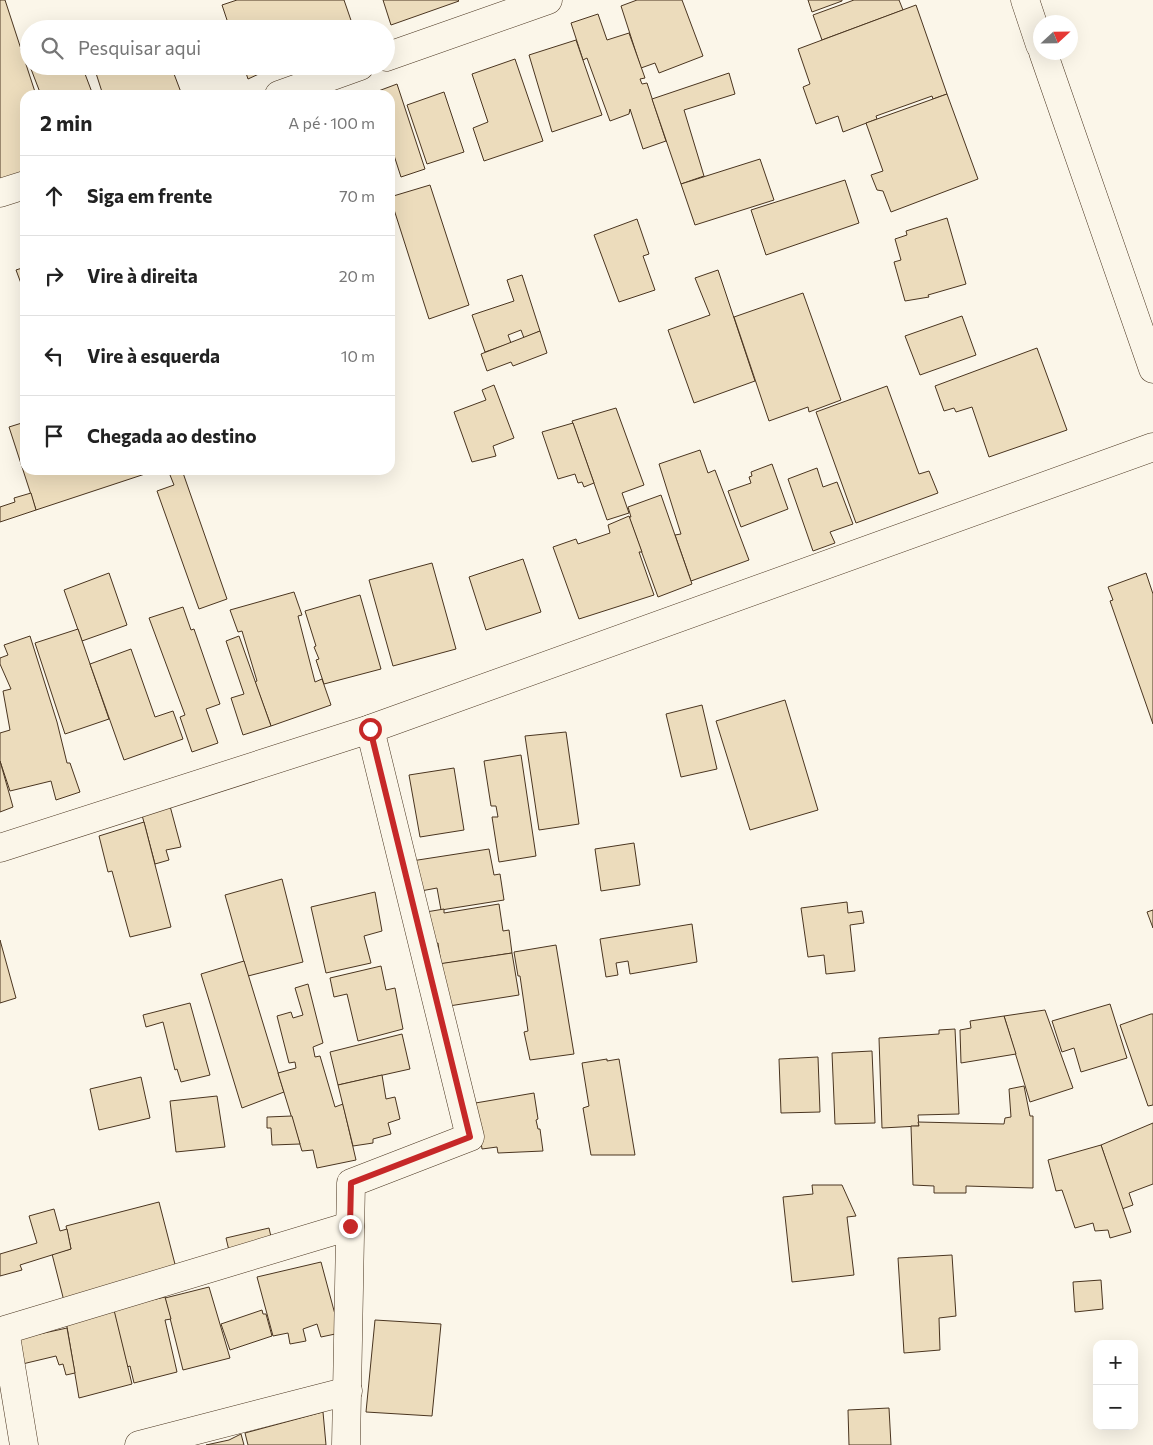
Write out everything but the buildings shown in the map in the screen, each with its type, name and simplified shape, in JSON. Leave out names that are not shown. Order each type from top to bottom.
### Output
[{"type":"street","points":[[395,54],[548,0]]},
{"type":"street","points":[[1025,0],[1033,24]]},
{"type":"street","points":[[1046,60],[1153,369]]},
{"type":"street","points":[[293,90],[335,75]]},
{"type":"street","points":[[0,194],[20,187]]},
{"type":"street","points":[[0,848],[370,729],[1153,447]]},
{"type":"street","points":[[346,1445],[351,1183],[470,1137],[370,729]]},
{"type":"street","points":[[24,1445],[5,1330],[350,1226]]},
{"type":"street","points":[[140,1445],[348,1391]]},
{"type":"route","points":[[350,1226],[351,1183],[470,1137],[370,729]]}]
